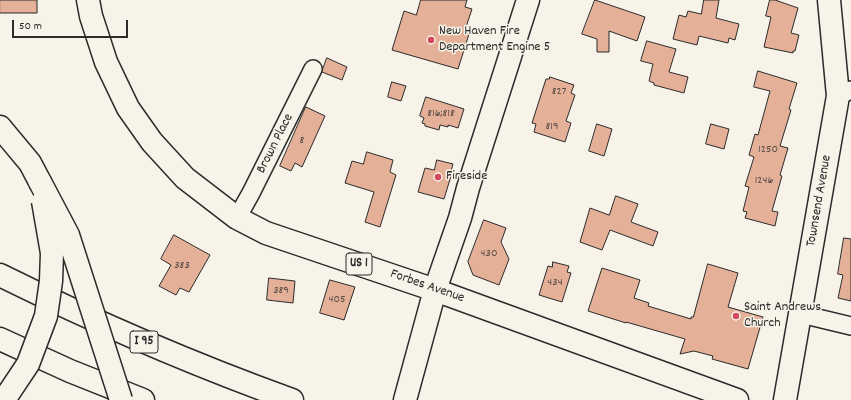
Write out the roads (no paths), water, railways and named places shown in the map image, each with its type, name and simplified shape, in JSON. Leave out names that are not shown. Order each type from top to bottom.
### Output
[{"type":"main road","name":"Forbes Avenue","points":[[88,0],[91,16],[106,62],[128,108],[152,142],[185,178],[237,218],[266,233],[435,290],[737,400]]},
{"type":"main road","points":[[406,396],[435,290],[460,218],[468,188],[528,0]]},
{"type":"main road","name":"Townsend Avenue","points":[[785,400],[801,314],[847,96],[829,0]]},
{"type":"main road","points":[[0,127],[30,163],[68,235],[121,400]]},
{"type":"main road","points":[[4,400],[28,364],[46,316],[51,281],[52,253],[40,182]]},
{"type":"main road","name":"I 95","points":[[0,275],[58,304],[122,333],[213,371],[292,400]]},
{"type":"main road","points":[[0,339],[70,371],[143,400]]},
{"type":"street","name":"Brown Place","points":[[237,218],[313,69]]},
{"type":"street","points":[[801,314],[851,326]]},
{"type":"place","name":"New Haven Fire Department Engine 5","points":[[431,40]]},
{"type":"place","name":"Fireside","points":[[438,177]]},
{"type":"place","name":"Saint Andrews Church","points":[[736,316]]}]
